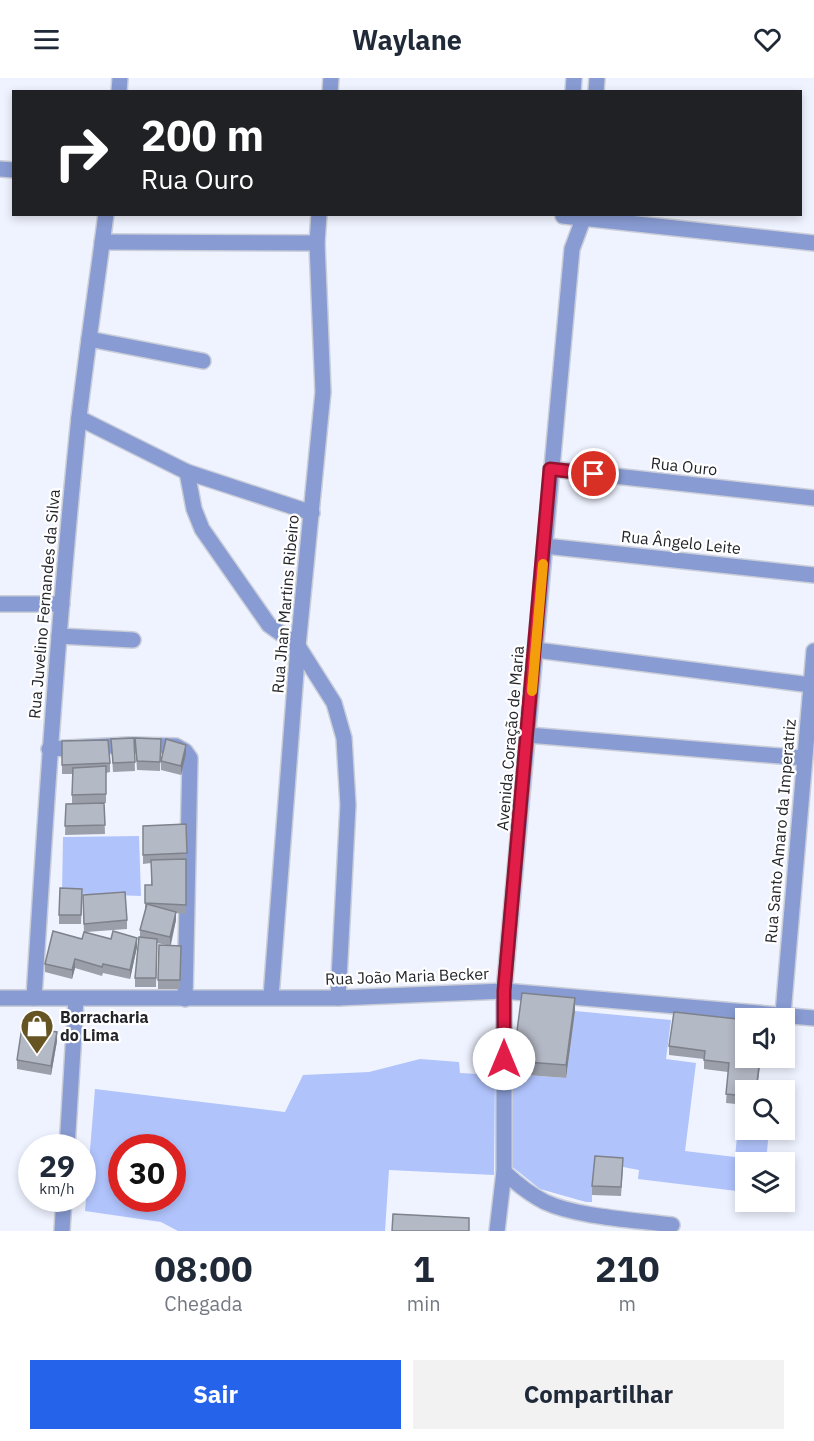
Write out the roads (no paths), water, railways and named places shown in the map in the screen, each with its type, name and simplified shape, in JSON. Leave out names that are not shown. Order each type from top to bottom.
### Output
[{"type":"street","name":"Rua Juvelino Fernandes da Silva","points":[[34,998],[49,749],[59,636],[79,418],[106,216]]},
{"type":"street","name":"Rua Jhan Martins Ribeiro","points":[[271,997],[298,646],[323,392],[317,243],[319,216]]},
{"type":"street","name":"Avenida Coração de Maria","points":[[563,216],[572,249]]},
{"type":"street","points":[[585,216],[814,243]]},
{"type":"street","name":"Avenida Coração de Maria","points":[[497,1231],[504,1172],[504,991],[536,650],[550,469],[572,249],[585,216]]},
{"type":"street","points":[[102,242],[317,243]]},
{"type":"street","points":[[89,339],[203,361]]},
{"type":"street","points":[[79,418],[187,472],[312,513]]},
{"type":"street","name":"Rua Ouro","points":[[550,469],[814,498]]},
{"type":"street","points":[[187,472],[194,509],[202,529],[269,625],[298,646],[334,703],[344,738],[348,805],[338,998]]},
{"type":"street","name":"Rua Ângelo Leite","points":[[545,546],[814,575]]},
{"type":"street","points":[[0,603],[62,604]]},
{"type":"street","points":[[59,636],[133,640]]},
{"type":"street","points":[[536,650],[811,685]]},
{"type":"street","name":"Rua Santo Amaro da Imperatriz","points":[[783,1008],[814,651]]},
{"type":"street","points":[[528,735],[804,758]]},
{"type":"street","points":[[49,749],[128,745],[176,746],[185,751],[190,758],[185,999]]},
{"type":"street","name":"Rua João Maria Becker","points":[[0,998],[338,998],[504,991],[735,1010]]},
{"type":"street","points":[[68,1134],[76,999]]},
{"type":"street","name":"Rua João Maria Becker","points":[[795,1016],[814,1018]]},
{"type":"street","points":[[504,1172],[546,1203],[571,1211],[672,1225]]},
{"type":"street","points":[[62,1231],[63,1212]]},
{"type":"place","name":"Borracharia do Lima","points":[[37,1055]]}]
